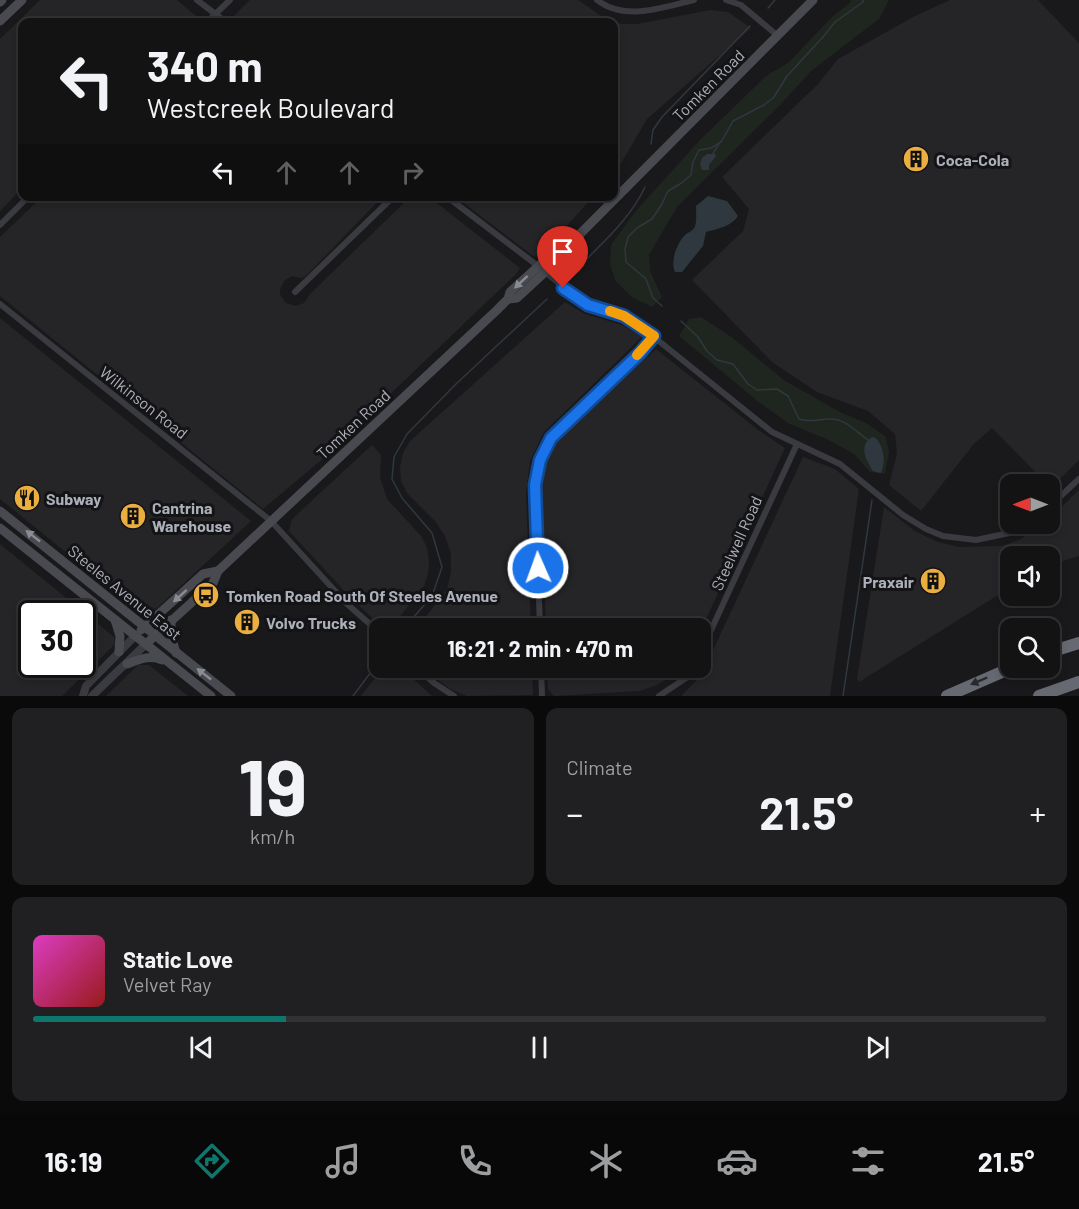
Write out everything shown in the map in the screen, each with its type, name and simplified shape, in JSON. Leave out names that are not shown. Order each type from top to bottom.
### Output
[{"type":"highway","points":[[1060,649],[1079,643]]},
{"type":"highway","points":[[947,696],[1000,673]]},
{"type":"highway","points":[[1039,696],[1079,682]]},
{"type":"main road","points":[[0,21],[22,0]]},
{"type":"main road","name":"Tomken Road","points":[[618,196],[813,0]]},
{"type":"main road","name":"Tomken Road","points":[[146,644],[213,583],[218,571],[508,299],[510,292],[542,269],[564,243],[573,241],[613,201]]},
{"type":"main road","name":"Steeles Avenue East","points":[[0,511],[231,696]]},
{"type":"main road","name":"Steeles Avenue East","points":[[0,528],[211,696]]},
{"type":"main road","name":"Tomken Road","points":[[135,636],[203,574],[218,571]]},
{"type":"main road","points":[[115,620],[120,636],[119,652]]},
{"type":"main road","points":[[171,620],[171,636],[176,653]]},
{"type":"main road","points":[[127,664],[157,657],[169,662]]},
{"type":"street","points":[[197,0],[220,18]]},
{"type":"street","points":[[212,18],[230,0]]},
{"type":"street","points":[[597,0],[614,9],[635,12],[694,0]]},
{"type":"street","points":[[726,0],[741,5],[778,36]]},
{"type":"street","points":[[0,225],[24,201]]},
{"type":"street","points":[[295,292],[389,201]]},
{"type":"street","points":[[453,201],[579,300],[624,316],[654,336],[772,432],[840,464],[903,515],[926,529],[943,536],[976,540],[1004,534]]},
{"type":"street","name":"Wilkinson Road","points":[[0,304],[271,521]]},
{"type":"street","points":[[540,618],[535,485],[543,450],[559,429],[640,353],[654,336]]},
{"type":"street","name":"Steelwell Road","points":[[711,630],[797,444]]},
{"type":"street","points":[[1060,497],[1079,479]]},
{"type":"street","points":[[271,521],[347,604],[369,623]]},
{"type":"street","points":[[83,696],[86,687],[135,636]]},
{"type":"street","points":[[92,696],[146,644]]},
{"type":"street","points":[[428,678],[454,696]]},
{"type":"street","points":[[541,678],[542,696]]},
{"type":"street","points":[[659,696],[686,678]]},
{"type":"shaded area","points":[[40,0],[177,0],[197,17],[196,18],[22,18]]},
{"type":"shaded area","points":[[250,0],[578,0],[604,18],[232,18]]},
{"type":"shaded area","points":[[851,0],[889,0],[879,19],[811,71],[782,103],[677,207],[649,255],[650,271],[662,297],[652,307],[632,297],[615,280],[610,264],[611,245],[635,212],[700,140],[766,76],[788,63]]},
{"type":"shaded area","points":[[950,0],[1038,0],[1079,43],[1079,460],[1060,479],[1060,474],[1037,474],[992,428],[973,445],[921,511],[889,485],[897,454],[895,434],[868,411],[817,392],[772,362],[692,280],[743,231],[749,209],[722,177],[818,84],[838,59],[915,16]]},
{"type":"shaded area","points":[[710,10],[728,12],[751,28],[647,119],[618,168],[618,23],[638,24]]},
{"type":"shaded area","points":[[18,21],[18,192],[0,211],[0,39]]},
{"type":"shaded area","points":[[707,154],[716,156],[709,165],[709,170],[702,170],[700,164],[702,158]]},
{"type":"shaded area","points":[[708,196],[727,201],[738,216],[728,225],[706,232],[703,246],[682,272],[675,272],[673,263],[677,247],[682,238],[694,228],[696,206]]},
{"type":"shaded area","points":[[38,201],[378,201],[307,275],[302,278],[292,276],[284,281],[280,295],[286,303],[295,306],[304,303],[310,294],[406,201],[434,201],[520,268],[319,462],[263,509],[0,296],[0,237]]},
{"type":"shaded area","points":[[461,201],[589,201],[540,255],[533,256]]},
{"type":"shaded area","points":[[565,302],[585,314],[622,325],[642,337],[544,432],[530,461],[526,493],[531,618],[425,618],[447,589],[451,572],[451,554],[445,536],[435,521],[407,493],[401,481],[400,467],[403,453],[410,441]]},
{"type":"shaded area","points":[[701,317],[733,338],[785,381],[840,412],[866,423],[885,436],[889,451],[885,474],[870,472],[854,454],[831,441],[788,423],[760,403],[679,336],[689,319]]},
{"type":"shaded area","points":[[0,318],[251,521],[157,608],[140,612],[0,499]]},
{"type":"shaded area","points":[[656,349],[757,429],[785,448],[707,618],[546,618],[541,483],[546,460],[558,440]]},
{"type":"shaded area","points":[[872,437],[876,438],[882,450],[884,459],[881,473],[873,471],[864,449]]},
{"type":"shaded area","points":[[372,445],[381,455],[380,477],[387,499],[422,537],[427,548],[428,574],[424,586],[399,618],[372,618],[289,531],[292,519]]},
{"type":"shaded area","points":[[803,457],[835,469],[859,489],[830,696],[683,696],[699,678],[711,678],[711,655]]},
{"type":"shaded area","points":[[1079,490],[1079,556],[1060,562],[1060,546],[1002,546],[1028,534],[1060,534],[1060,508]]},
{"type":"shaded area","points":[[884,507],[915,531],[938,542],[959,547],[1000,546],[1000,594],[859,682],[857,679]]},
{"type":"shaded area","points":[[0,544],[69,600],[18,600],[18,678],[80,678],[62,696],[0,696]]},
{"type":"shaded area","points":[[96,622],[114,637],[115,644],[96,663]]},
{"type":"shaded area","points":[[138,665],[149,665],[188,696],[106,696]]},
{"type":"shaded area","points":[[375,678],[412,678],[432,696],[361,696]]},
{"type":"shaded area","points":[[436,678],[532,678],[533,695],[467,696],[450,689]]},
{"type":"shaded area","points":[[547,678],[669,678],[640,691],[554,696],[548,689]]},
{"type":"waterway","points":[[768,8],[775,0]]},
{"type":"waterway","points":[[662,306],[653,298],[646,279],[626,262],[625,249],[628,237],[652,219],[668,191],[691,175],[693,162],[699,150],[711,148],[721,142],[733,121],[764,105],[774,97],[787,76],[835,22],[863,0]]},
{"type":"waterway","points":[[651,144],[653,130],[662,117],[750,26]]},
{"type":"waterway","points":[[712,155],[719,144]]},
{"type":"waterway","points":[[580,266],[624,219],[645,187]]},
{"type":"waterway","points":[[413,618],[432,596],[442,567],[432,533],[402,498],[392,479],[394,457],[407,434],[456,384],[547,299]]},
{"type":"waterway","points":[[681,321],[717,360],[733,364],[748,384],[757,390],[777,389],[788,396],[799,419],[807,421],[835,419],[850,426],[868,440]]},
{"type":"waterway","points":[[843,696],[872,500]]},
{"type":"waterway","points":[[353,696],[369,675]]},
{"type":"slow traffic","points":[[610,311],[634,321],[654,336],[637,355]]},
{"type":"place","name":"Coca-Cola","points":[[916,159]]},
{"type":"place","name":"Subway","points":[[27,498]]},
{"type":"place","name":"Cantrina Warehouse","points":[[133,516]]},
{"type":"place","name":"Praxair","points":[[933,581]]},
{"type":"place","name":"Tomken Road South Of Steeles Avenue","points":[[206,595]]},
{"type":"place","name":"Volvo Trucks","points":[[247,622]]},
{"type":"route","points":[[538,568],[535,485],[543,450],[559,429],[640,353],[654,336],[634,321],[614,312],[588,305],[563,288]]}]
